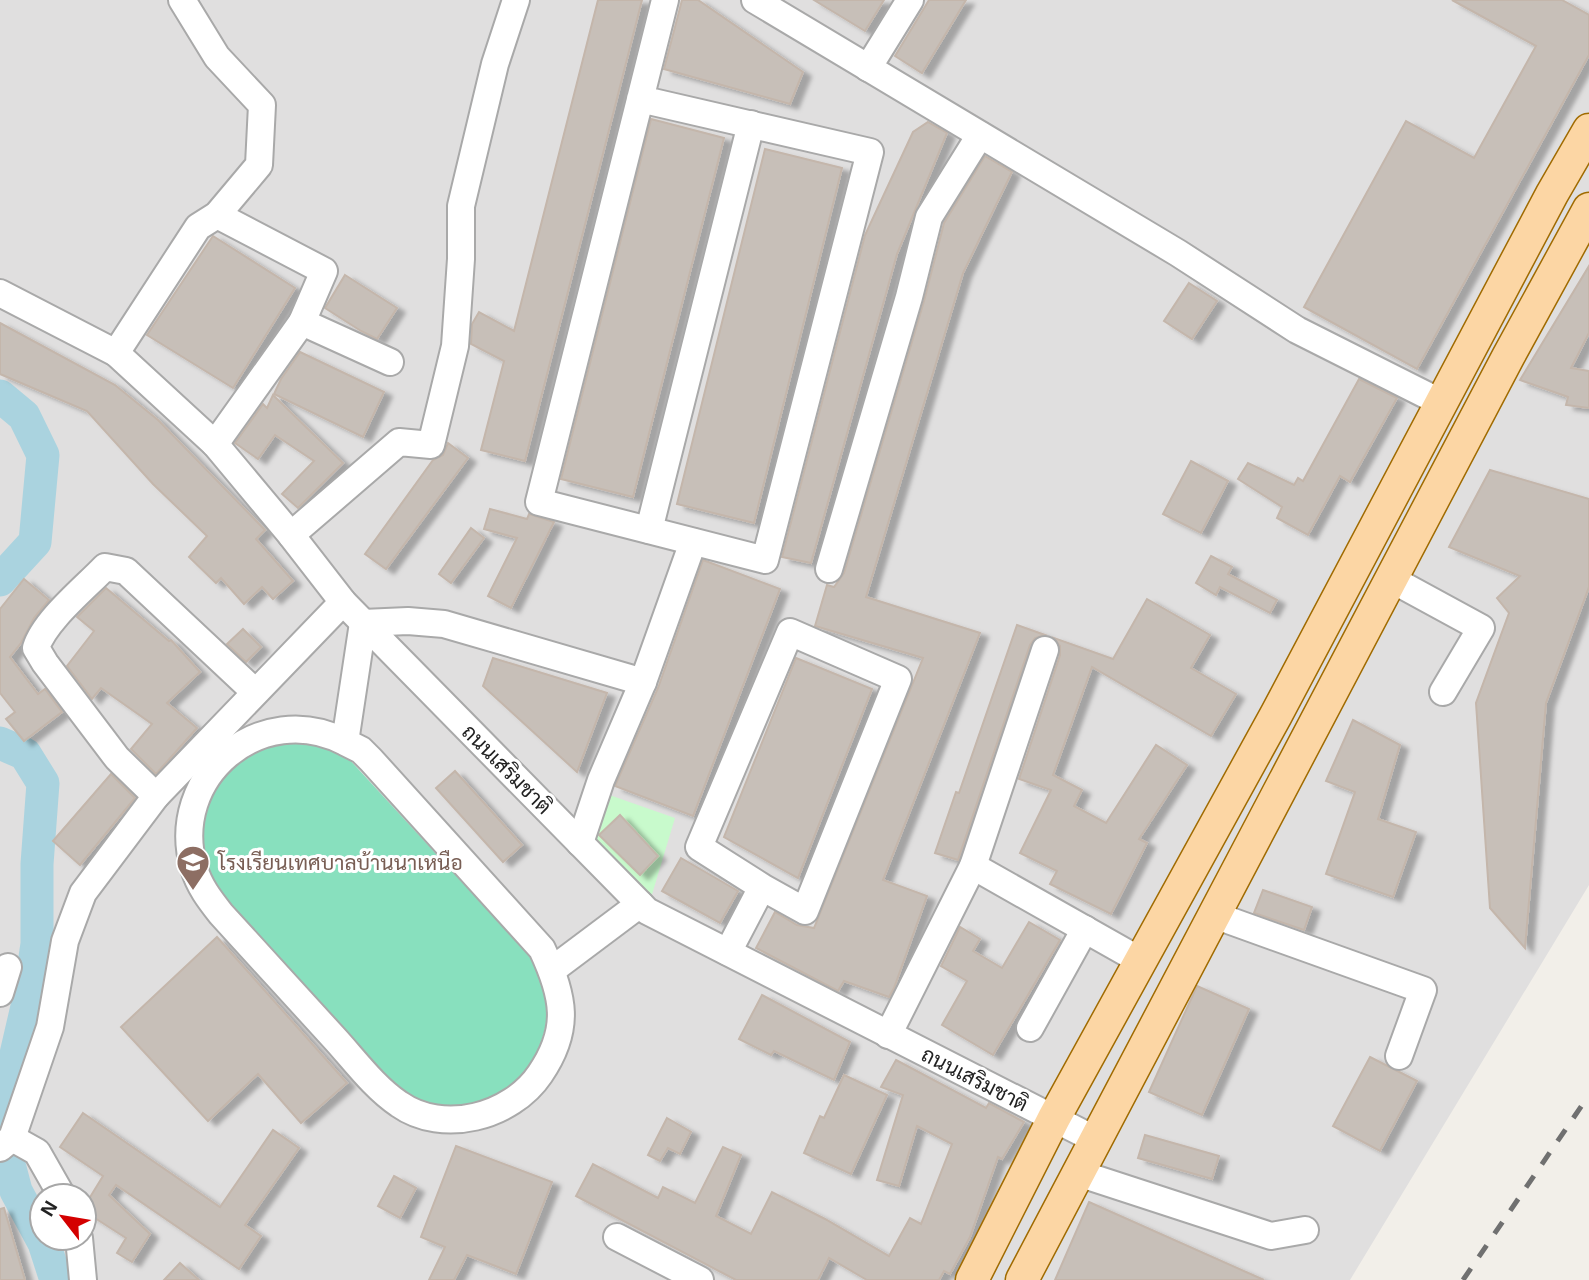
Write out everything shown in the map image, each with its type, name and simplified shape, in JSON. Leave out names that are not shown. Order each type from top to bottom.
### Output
[{"type":"main road","points":[[972,1280],[1054,1118],[1276,715],[1552,194],[1589,130]]},
{"type":"main road","points":[[1022,1280],[1589,209]]},
{"type":"street","points":[[116,353],[198,227],[217,215],[259,164],[262,105],[217,57],[182,0]]},
{"type":"street","points":[[292,535],[399,442],[430,445],[455,346],[461,259],[461,205],[495,64],[516,0]]},
{"type":"street","points":[[640,99],[870,152],[765,560],[539,502],[640,99],[665,0]]},
{"type":"street","points":[[867,68],[909,0]]},
{"type":"street","points":[[767,3],[867,68],[1178,253],[1297,330],[1442,403]]},
{"type":"street","points":[[649,530],[751,124]]},
{"type":"street","points":[[829,569],[909,297],[929,217],[980,135]]},
{"type":"street","points":[[215,444],[302,322],[324,271],[217,215]]},
{"type":"street","name":"ถนนเสริมชาติ","points":[[0,293],[116,353],[215,444],[363,624],[647,911],[1096,1140]]},
{"type":"street","points":[[302,322],[390,362]]},
{"type":"street","points":[[580,843],[601,780],[643,682],[693,542]]},
{"type":"street","points":[[156,796],[117,758],[36,648],[40,636],[68,606],[105,568],[126,571],[255,692]]},
{"type":"street","points":[[1391,579],[1481,628],[1443,692]]},
{"type":"street","points":[[54,1182],[37,1152],[8,1142],[50,1027],[65,941],[83,893],[156,796],[343,602]]},
{"type":"street","points":[[345,742],[363,624],[408,621],[444,624],[643,682]]},
{"type":"street","points":[[790,632],[898,679],[805,911],[762,887],[699,847],[790,632]]},
{"type":"street","points":[[888,1035],[973,866],[1045,650]]},
{"type":"street","points":[[276,730],[312,730],[345,742],[366,755],[542,950],[552,970],[561,999],[561,1016],[554,1051],[536,1081],[509,1104],[476,1117],[441,1119],[408,1109],[380,1088],[231,924],[201,886],[190,852],[191,815],[204,782],[215,767],[241,744],[276,730]]},
{"type":"street","points":[[973,866],[1141,961]]},
{"type":"street","points":[[728,952],[762,887]]},
{"type":"street","points":[[552,970],[640,904]]},
{"type":"street","points":[[1214,915],[1423,990],[1399,1056]]},
{"type":"street","points":[[1030,1028],[1085,929]]},
{"type":"street","points":[[0,993],[8,967]]},
{"type":"street","points":[[1078,1173],[1271,1236],[1306,1230]]},
{"type":"street","points":[[617,1237],[701,1280]]},
{"type":"street","points":[[80,1252],[82,1280]]},
{"type":"shaded area","points":[[0,0],[1589,0],[1589,885],[1350,1280],[0,1280]]},
{"type":"green space","points":[[287,741],[319,744],[348,758],[531,957],[544,987],[547,1010],[544,1032],[536,1053],[524,1072],[507,1088],[488,1099],[466,1105],[443,1106],[421,1100],[389,1082],[211,882],[202,856],[200,836],[206,806],[219,778],[241,757],[255,749]]},
{"type":"green space","points":[[598,791],[675,818],[647,911],[580,843]]},
{"type":"building","points":[[598,0],[642,0],[525,461],[481,450],[504,361],[471,344],[472,324],[479,312],[514,331]]},
{"type":"building","points":[[682,0],[698,0],[803,72],[790,104],[664,69]]},
{"type":"building","points":[[814,0],[884,0],[865,31]]},
{"type":"building","points":[[929,0],[966,0],[922,73],[895,56]]},
{"type":"building","points":[[1452,0],[1562,0],[1589,15],[1589,55],[1417,369],[1304,307],[1406,121],[1474,158],[1536,46]]},
{"type":"building","points":[[651,119],[724,138],[633,497],[561,479]]},
{"type":"building","points":[[928,122],[947,133],[897,254],[811,563],[782,557],[865,235],[913,132]]},
{"type":"building","points":[[765,149],[842,168],[754,523],[677,504]]},
{"type":"building","points":[[985,156],[1012,172],[963,273],[866,597],[980,633],[883,880],[927,896],[894,988],[889,997],[844,981],[838,991],[756,948],[775,912],[797,925],[814,928],[923,658],[815,626],[827,585],[834,587],[844,573],[924,301],[944,223]]},
{"type":"building","points":[[213,236],[295,288],[233,388],[147,335]]},
{"type":"building","points":[[1589,266],[1589,333],[1571,368],[1589,371],[1589,408],[1566,405],[1568,397],[1520,380]]},
{"type":"building","points":[[345,275],[397,308],[377,339],[325,308]]},
{"type":"building","points":[[1189,283],[1217,301],[1192,339],[1164,321]]},
{"type":"building","points":[[0,323],[115,385],[158,420],[265,530],[256,539],[293,581],[273,599],[262,587],[244,604],[221,578],[216,583],[189,557],[207,536],[153,484],[87,411],[0,374]]},
{"type":"building","points":[[300,352],[384,392],[363,437],[274,394]]},
{"type":"building","points":[[1359,379],[1397,398],[1350,482],[1340,476],[1308,535],[1277,518],[1282,507],[1238,479],[1248,463],[1294,485],[1298,478],[1303,481]]},
{"type":"building","points":[[273,395],[343,463],[298,508],[282,494],[314,461],[275,435],[258,459],[235,443],[263,404],[267,408]]},
{"type":"building","points":[[448,443],[468,458],[386,569],[365,554],[433,460],[443,455]]},
{"type":"building","points":[[1191,461],[1228,481],[1201,533],[1163,514]]},
{"type":"building","points":[[1490,470],[1589,499],[1589,587],[1546,703],[1525,948],[1490,908],[1476,703],[1509,613],[1497,598],[1520,576],[1449,547]]},
{"type":"building","points":[[490,509],[527,519],[529,514],[554,522],[511,608],[488,596],[517,538],[484,529]]},
{"type":"building","points":[[471,528],[484,538],[451,583],[439,574]]},
{"type":"building","points":[[1211,556],[1232,567],[1228,574],[1277,600],[1270,613],[1220,587],[1216,595],[1196,583]]},
{"type":"building","points":[[703,560],[780,589],[693,816],[615,786],[658,688]]},
{"type":"building","points":[[24,579],[49,600],[34,618],[10,657],[38,694],[45,689],[62,712],[24,741],[6,719],[15,712],[0,693],[0,609]]},
{"type":"building","points":[[106,588],[171,640],[200,672],[167,703],[197,728],[156,774],[131,749],[152,724],[101,688],[92,699],[67,666],[94,631],[77,617]]},
{"type":"building","points":[[1147,599],[1210,635],[1191,668],[1236,694],[1211,736],[1092,667],[1053,775],[1082,790],[1074,806],[1106,823],[1156,745],[1187,765],[1139,839],[1147,843],[1111,914],[1050,884],[1057,871],[1020,853],[1051,790],[1019,779],[1060,655],[1060,646],[1054,638],[1113,659]]},
{"type":"building","points":[[1017,625],[1045,635],[1035,638],[1030,645],[958,860],[935,853],[956,792],[959,793]]},
{"type":"building","points":[[243,629],[261,647],[246,662],[227,644]]},
{"type":"building","points":[[493,658],[607,693],[577,772],[483,686]]},
{"type":"building","points":[[796,658],[872,689],[798,878],[724,837]]},
{"type":"building","points":[[1353,720],[1400,745],[1378,819],[1416,832],[1393,897],[1326,874],[1355,792],[1326,781]]},
{"type":"building","points":[[455,771],[522,845],[503,862],[436,788]]},
{"type":"building","points":[[111,774],[135,798],[80,865],[53,841]]},
{"type":"building","points":[[620,815],[658,856],[640,875],[599,835]]},
{"type":"building","points":[[681,858],[738,891],[720,923],[662,891]]},
{"type":"building","points":[[1263,890],[1312,907],[1304,930],[1254,913]]},
{"type":"building","points":[[1029,922],[1060,940],[993,1055],[942,1025],[967,981],[941,966],[960,927],[980,939],[973,951],[1002,968]]},
{"type":"building","points":[[217,937],[347,1083],[301,1123],[258,1074],[208,1121],[121,1027]]},
{"type":"building","points":[[1197,986],[1249,1009],[1202,1115],[1149,1092]]},
{"type":"building","points":[[762,995],[850,1042],[834,1080],[774,1051],[771,1055],[739,1039]]},
{"type":"building","points":[[1370,1057],[1417,1081],[1380,1151],[1333,1126]]},
{"type":"building","points":[[896,1060],[986,1108],[989,1103],[1024,1122],[1002,1159],[998,1157],[970,1237],[950,1274],[944,1271],[939,1280],[867,1280],[829,1258],[818,1280],[736,1280],[576,1196],[593,1164],[658,1198],[663,1187],[695,1203],[723,1147],[741,1155],[716,1216],[751,1234],[772,1192],[889,1256],[910,1218],[921,1224],[952,1144],[917,1126],[899,1186],[877,1180],[903,1095],[881,1087]]},
{"type":"building","points":[[844,1075],[887,1095],[851,1174],[804,1153],[820,1116],[824,1118]]},
{"type":"building","points":[[83,1113],[220,1207],[273,1130],[299,1148],[245,1225],[261,1236],[239,1269],[116,1185],[109,1195],[150,1234],[132,1262],[117,1253],[126,1238],[98,1220],[98,1184],[103,1176],[60,1147]]},
{"type":"building","points":[[667,1118],[691,1132],[680,1154],[668,1148],[660,1161],[648,1155]]},
{"type":"building","points":[[1145,1135],[1219,1156],[1212,1179],[1138,1158]]},
{"type":"building","points":[[456,1146],[552,1182],[516,1274],[467,1255],[454,1280],[429,1280],[445,1247],[421,1237]]},
{"type":"building","points":[[394,1176],[416,1188],[400,1218],[378,1206]]},
{"type":"building","points":[[1089,1202],[1264,1280],[1055,1280]]},
{"type":"building","points":[[4,1208],[25,1280],[0,1280],[0,1209]]},
{"type":"building","points":[[180,1263],[199,1280],[164,1280]]},
{"type":"waterway","points":[[0,396],[24,416],[43,455],[35,542],[0,580]]},
{"type":"waterway","points":[[0,743],[25,754],[43,783],[37,864],[37,944],[29,998],[10,1080],[0,1102]]},
{"type":"waterway","points":[[0,1130],[16,1191],[44,1243],[56,1280]]},
{"type":"railway","points":[[1463,1280],[1589,1095]]},
{"type":"place","name":"โรงเรียนเทศบาลบ้านนาเหนือ","points":[[193,892]]}]
